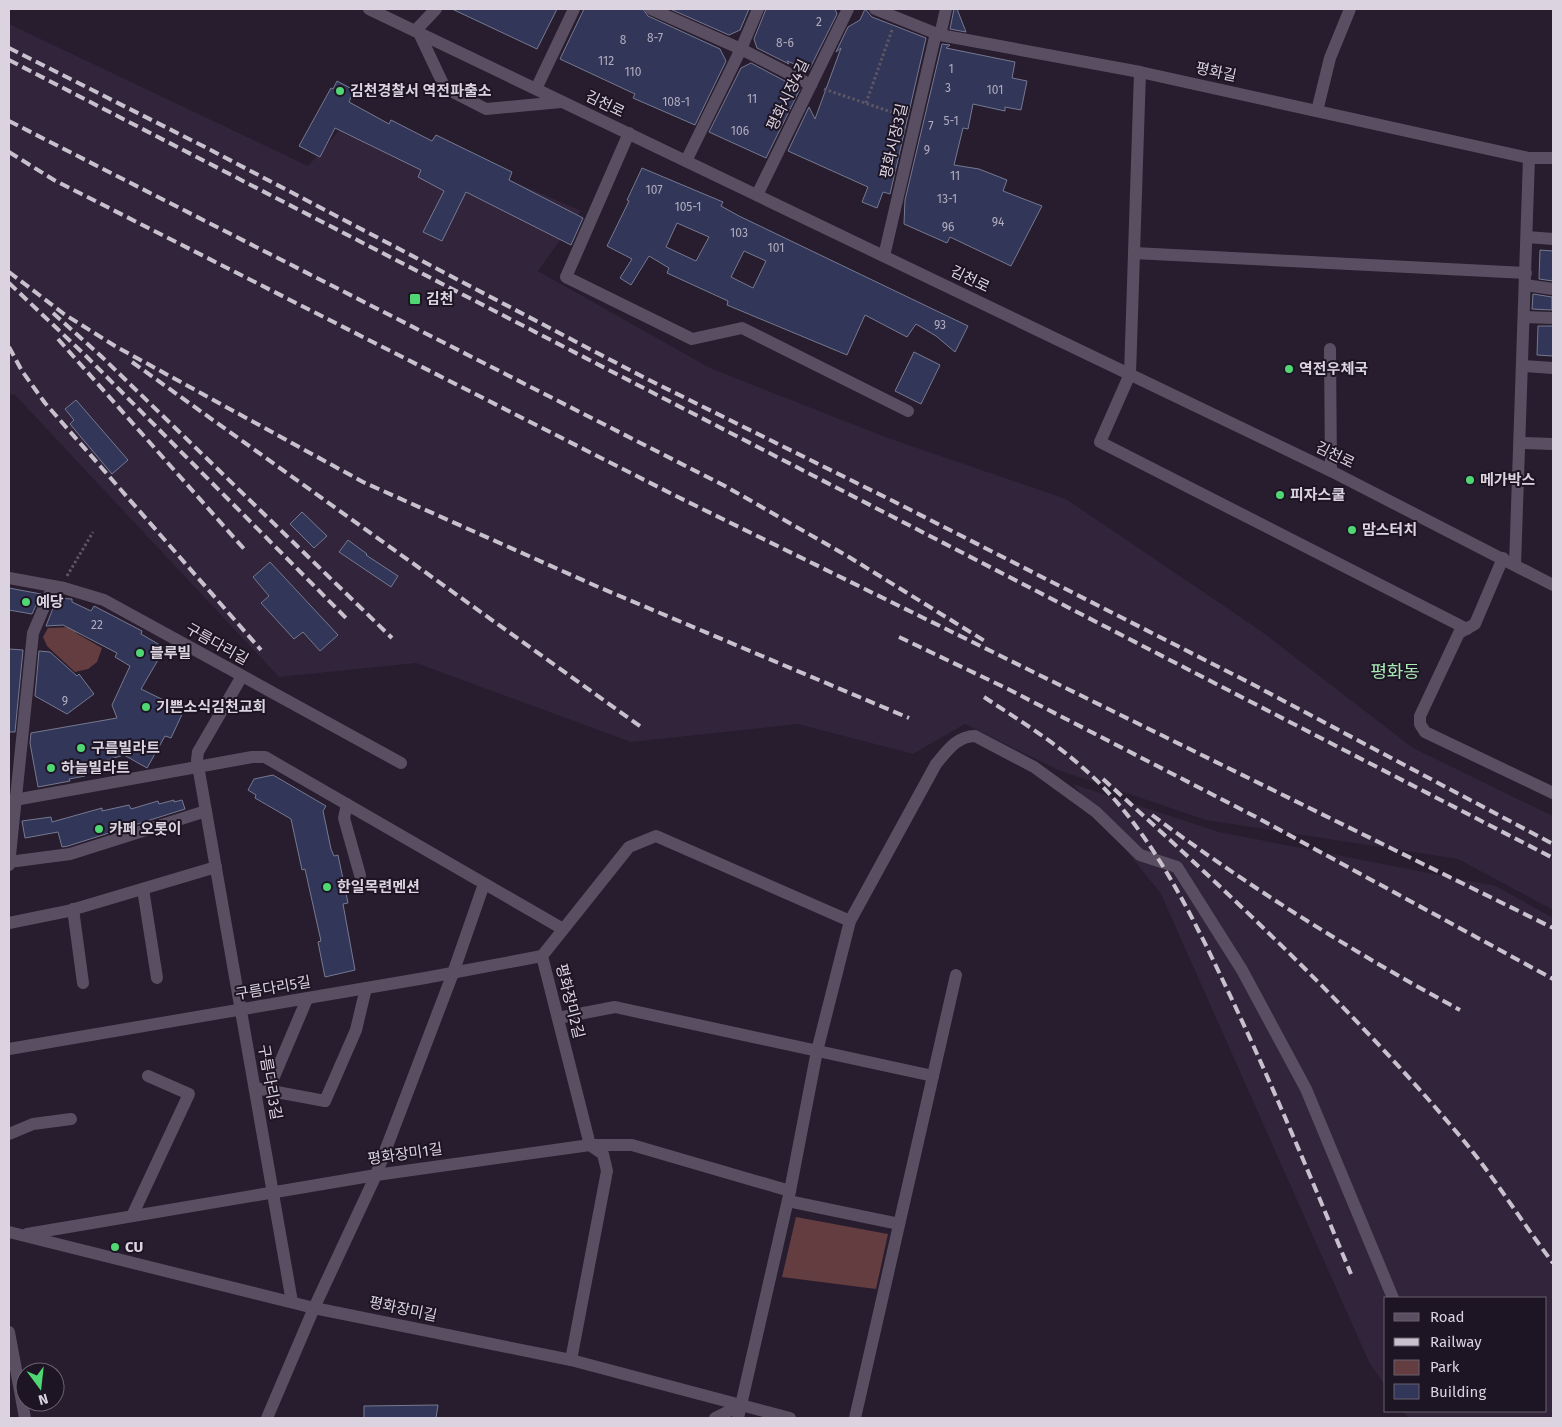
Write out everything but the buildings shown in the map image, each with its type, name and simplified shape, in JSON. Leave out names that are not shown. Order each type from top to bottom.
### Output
[{"type":"street","name":"김천로","points":[[369,9],[1331,471],[1553,585]]},
{"type":"street","points":[[436,9],[417,32],[445,88],[486,109],[562,102]]},
{"type":"street","points":[[536,89],[574,9]]},
{"type":"street","points":[[651,9],[741,49],[811,85]]},
{"type":"street","points":[[686,161],[703,124],[720,96],[758,9]]},
{"type":"street","name":"평화시장4길","points":[[757,195],[848,9]]},
{"type":"street","name":"평화길","points":[[875,9],[938,34],[1140,72],[1529,158],[1553,158]]},
{"type":"street","name":"평화시장3길","points":[[884,256],[915,121],[946,9]]},
{"type":"street","points":[[1317,111],[1330,58],[1350,9]]},
{"type":"street","points":[[1140,72],[1130,374],[1100,442],[1467,628]]},
{"type":"street","points":[[629,134],[566,277],[692,339],[742,328],[908,411]]},
{"type":"street","points":[[1515,565],[1521,443],[1529,158]]},
{"type":"street","points":[[1527,238],[1553,239]]},
{"type":"street","points":[[1134,253],[1526,279],[1553,289]]},
{"type":"street","points":[[1524,317],[1553,318]]},
{"type":"street","points":[[1330,349],[1331,471]]},
{"type":"street","points":[[1523,366],[1553,368]]},
{"type":"street","points":[[1521,443],[1553,444]]},
{"type":"street","points":[[1503,558],[1475,624],[1459,633],[1420,716],[1420,724],[1424,732],[1553,793]]},
{"type":"street","name":"구름다리길","points":[[9,578],[58,587],[104,600],[401,763]]},
{"type":"street","points":[[58,587],[33,634],[13,783],[9,863],[70,854],[206,811]]},
{"type":"street","name":"구름다리3길","points":[[242,676],[198,752],[198,768],[292,1302]]},
{"type":"street","points":[[738,1418],[789,1196],[817,1051],[850,921],[918,792],[936,764],[955,743],[966,736],[975,736],[1034,767],[1096,812],[1140,855],[1177,868],[1242,970],[1306,1089],[1393,1297]]},
{"type":"street","points":[[12,800],[252,757],[265,758],[563,929]]},
{"type":"street","points":[[347,804],[344,818],[360,875]]},
{"type":"street","name":"평화장미2길","points":[[572,1360],[607,1172],[603,1154],[590,1145],[542,956],[630,847],[656,836],[850,921]]},
{"type":"street","points":[[9,923],[73,909],[216,867]]},
{"type":"street","points":[[267,1418],[314,1308],[376,1174],[453,973],[484,884]]},
{"type":"street","points":[[142,889],[157,978]]},
{"type":"street","points":[[73,909],[83,982]]},
{"type":"street","name":"구름다리5길","points":[[9,1049],[307,999],[542,956]]},
{"type":"street","points":[[855,1418],[956,975]]},
{"type":"street","points":[[255,1088],[325,1101],[356,1030],[366,988]]},
{"type":"street","points":[[268,1091],[307,999]]},
{"type":"street","points":[[558,1018],[615,1007],[933,1076]]},
{"type":"street","points":[[132,1216],[189,1094],[148,1076]]},
{"type":"street","points":[[9,1134],[33,1124],[71,1119]]},
{"type":"street","name":"평화장미1길","points":[[22,1235],[376,1174],[590,1145],[632,1145],[789,1196],[899,1224]]},
{"type":"street","name":"평화장미길","points":[[9,1232],[314,1308],[572,1360],[790,1418]]},
{"type":"street","points":[[9,1332],[26,1418]]},
{"type":"street","points":[[715,1418],[741,1405]]},
{"type":"path","points":[[866,104],[896,18]]},
{"type":"path","points":[[826,90],[915,121]]},
{"type":"path","points":[[58,587],[66,578],[93,532]]},
{"type":"shaded area","points":[[9,24],[308,166],[355,112],[581,211],[538,271],[710,368],[888,438],[1066,499],[1261,631],[1413,748],[1553,816],[1553,910],[1458,859],[1206,820],[1058,770],[965,724],[913,754],[798,724],[631,742],[416,663],[279,677],[15,395],[9,394]]},
{"type":"shaded area","points":[[1073,784],[1219,832],[1496,886],[1553,918],[1553,1418],[1408,1418],[1403,1412],[1547,1412],[1547,1297],[1384,1297],[1384,1384],[1369,1362],[1161,894]]},
{"type":"green space","points":[[74,627],[76,633],[102,648],[97,662],[88,669],[75,672],[47,646],[43,637],[48,628]]},
{"type":"green space","points":[[796,1217],[888,1234],[876,1289],[782,1277]]},
{"type":"railway","points":[[9,48],[205,147],[645,378],[893,501],[1252,684],[1553,844]]},
{"type":"railway","points":[[9,60],[1553,858]]},
{"type":"railway","points":[[9,121],[725,486],[849,557],[988,643]]},
{"type":"railway","points":[[9,152],[54,180],[676,496],[1553,928]]},
{"type":"railway","points":[[9,272],[64,314],[115,346],[363,482],[596,586],[909,718]]},
{"type":"railway","points":[[9,283],[86,356],[348,620]]},
{"type":"railway","points":[[53,313],[102,357],[392,638]]},
{"type":"railway","points":[[58,339],[245,550]]},
{"type":"railway","points":[[9,347],[22,371],[45,403],[261,650]]},
{"type":"railway","points":[[132,362],[644,729]]},
{"type":"railway","points":[[899,637],[1008,689],[1258,818],[1553,979]]},
{"type":"railway","points":[[984,697],[1047,739],[1082,767],[1127,814],[1165,869],[1197,928],[1243,1022],[1351,1274]]},
{"type":"railway","points":[[1103,779],[1242,907],[1375,1041],[1459,1135],[1553,1263]]},
{"type":"railway","points":[[1152,815],[1226,868],[1302,918],[1460,1010]]},
{"type":"place","name":"김천경찰서 역전파출소","points":[[340,91]]},
{"type":"place","name":"김천","points":[[415,299]]},
{"type":"place","name":"역전우체국","points":[[1289,369]]},
{"type":"place","name":"메가박스","points":[[1470,480]]},
{"type":"place","name":"피자스쿨","points":[[1280,495]]},
{"type":"place","name":"맘스터치","points":[[1352,530]]},
{"type":"place","name":"예당","points":[[26,602]]},
{"type":"place","name":"블루빌","points":[[140,653]]},
{"type":"place","name":"기쁜소식김천교회","points":[[146,707]]},
{"type":"place","name":"구름빌라트","points":[[81,748]]},
{"type":"place","name":"하늘빌라트","points":[[51,768]]},
{"type":"place","name":"카페 오롯이","points":[[99,829]]},
{"type":"place","name":"한일목련멘션","points":[[327,887]]},
{"type":"place","name":"CU","points":[[115,1247]]},
{"type":"district","name":"평화동","points":[[1395,672]]}]
